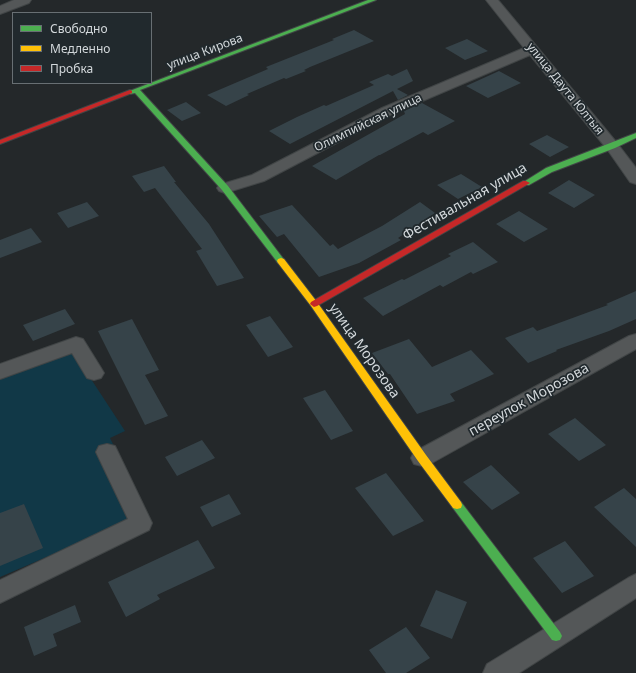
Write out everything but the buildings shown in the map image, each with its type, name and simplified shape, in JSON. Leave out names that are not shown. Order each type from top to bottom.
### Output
[{"type":"street","points":[[0,4],[18,0]]},
{"type":"street","points":[[0,10],[25,0]]},
{"type":"street","name":"улица Кирова","points":[[0,142],[373,0]]},
{"type":"street","name":"улица Даута Юлтыя","points":[[492,0],[612,146],[636,179]]},
{"type":"street","name":"Олимпийская улица","points":[[225,188],[258,178],[387,110],[533,48]]},
{"type":"street","name":"улица Морозова","points":[[137,91],[225,188],[314,304],[422,458],[556,636]]},
{"type":"street","name":"Фестивальная улица","points":[[314,304],[549,170],[612,146],[636,135]]},
{"type":"street","name":"переулок Морозова","points":[[422,458],[636,341]]},
{"type":"street","points":[[0,372],[76,344],[94,373]]},
{"type":"street","points":[[0,592],[141,523],[107,452]]},
{"type":"street","points":[[496,673],[636,585]]},
{"type":"shaded area","points":[[72,350],[125,431],[110,438],[147,514],[0,577],[0,377]]},
{"type":"traffic: fast","points":[[152,84],[373,0]]},
{"type":"traffic: fast","points":[[130,92],[151,84]]},
{"type":"traffic: fast","points":[[137,91],[225,188],[281,261]]},
{"type":"traffic: fast","points":[[526,183],[549,170],[612,146],[636,135]]},
{"type":"traffic: fast","points":[[457,505],[556,636]]},
{"type":"traffic: slow","points":[[281,261],[314,304],[422,458],[457,505]]},
{"type":"traffic: jam","points":[[0,142],[130,92]]},
{"type":"traffic: jam","points":[[314,304],[526,183]]}]
